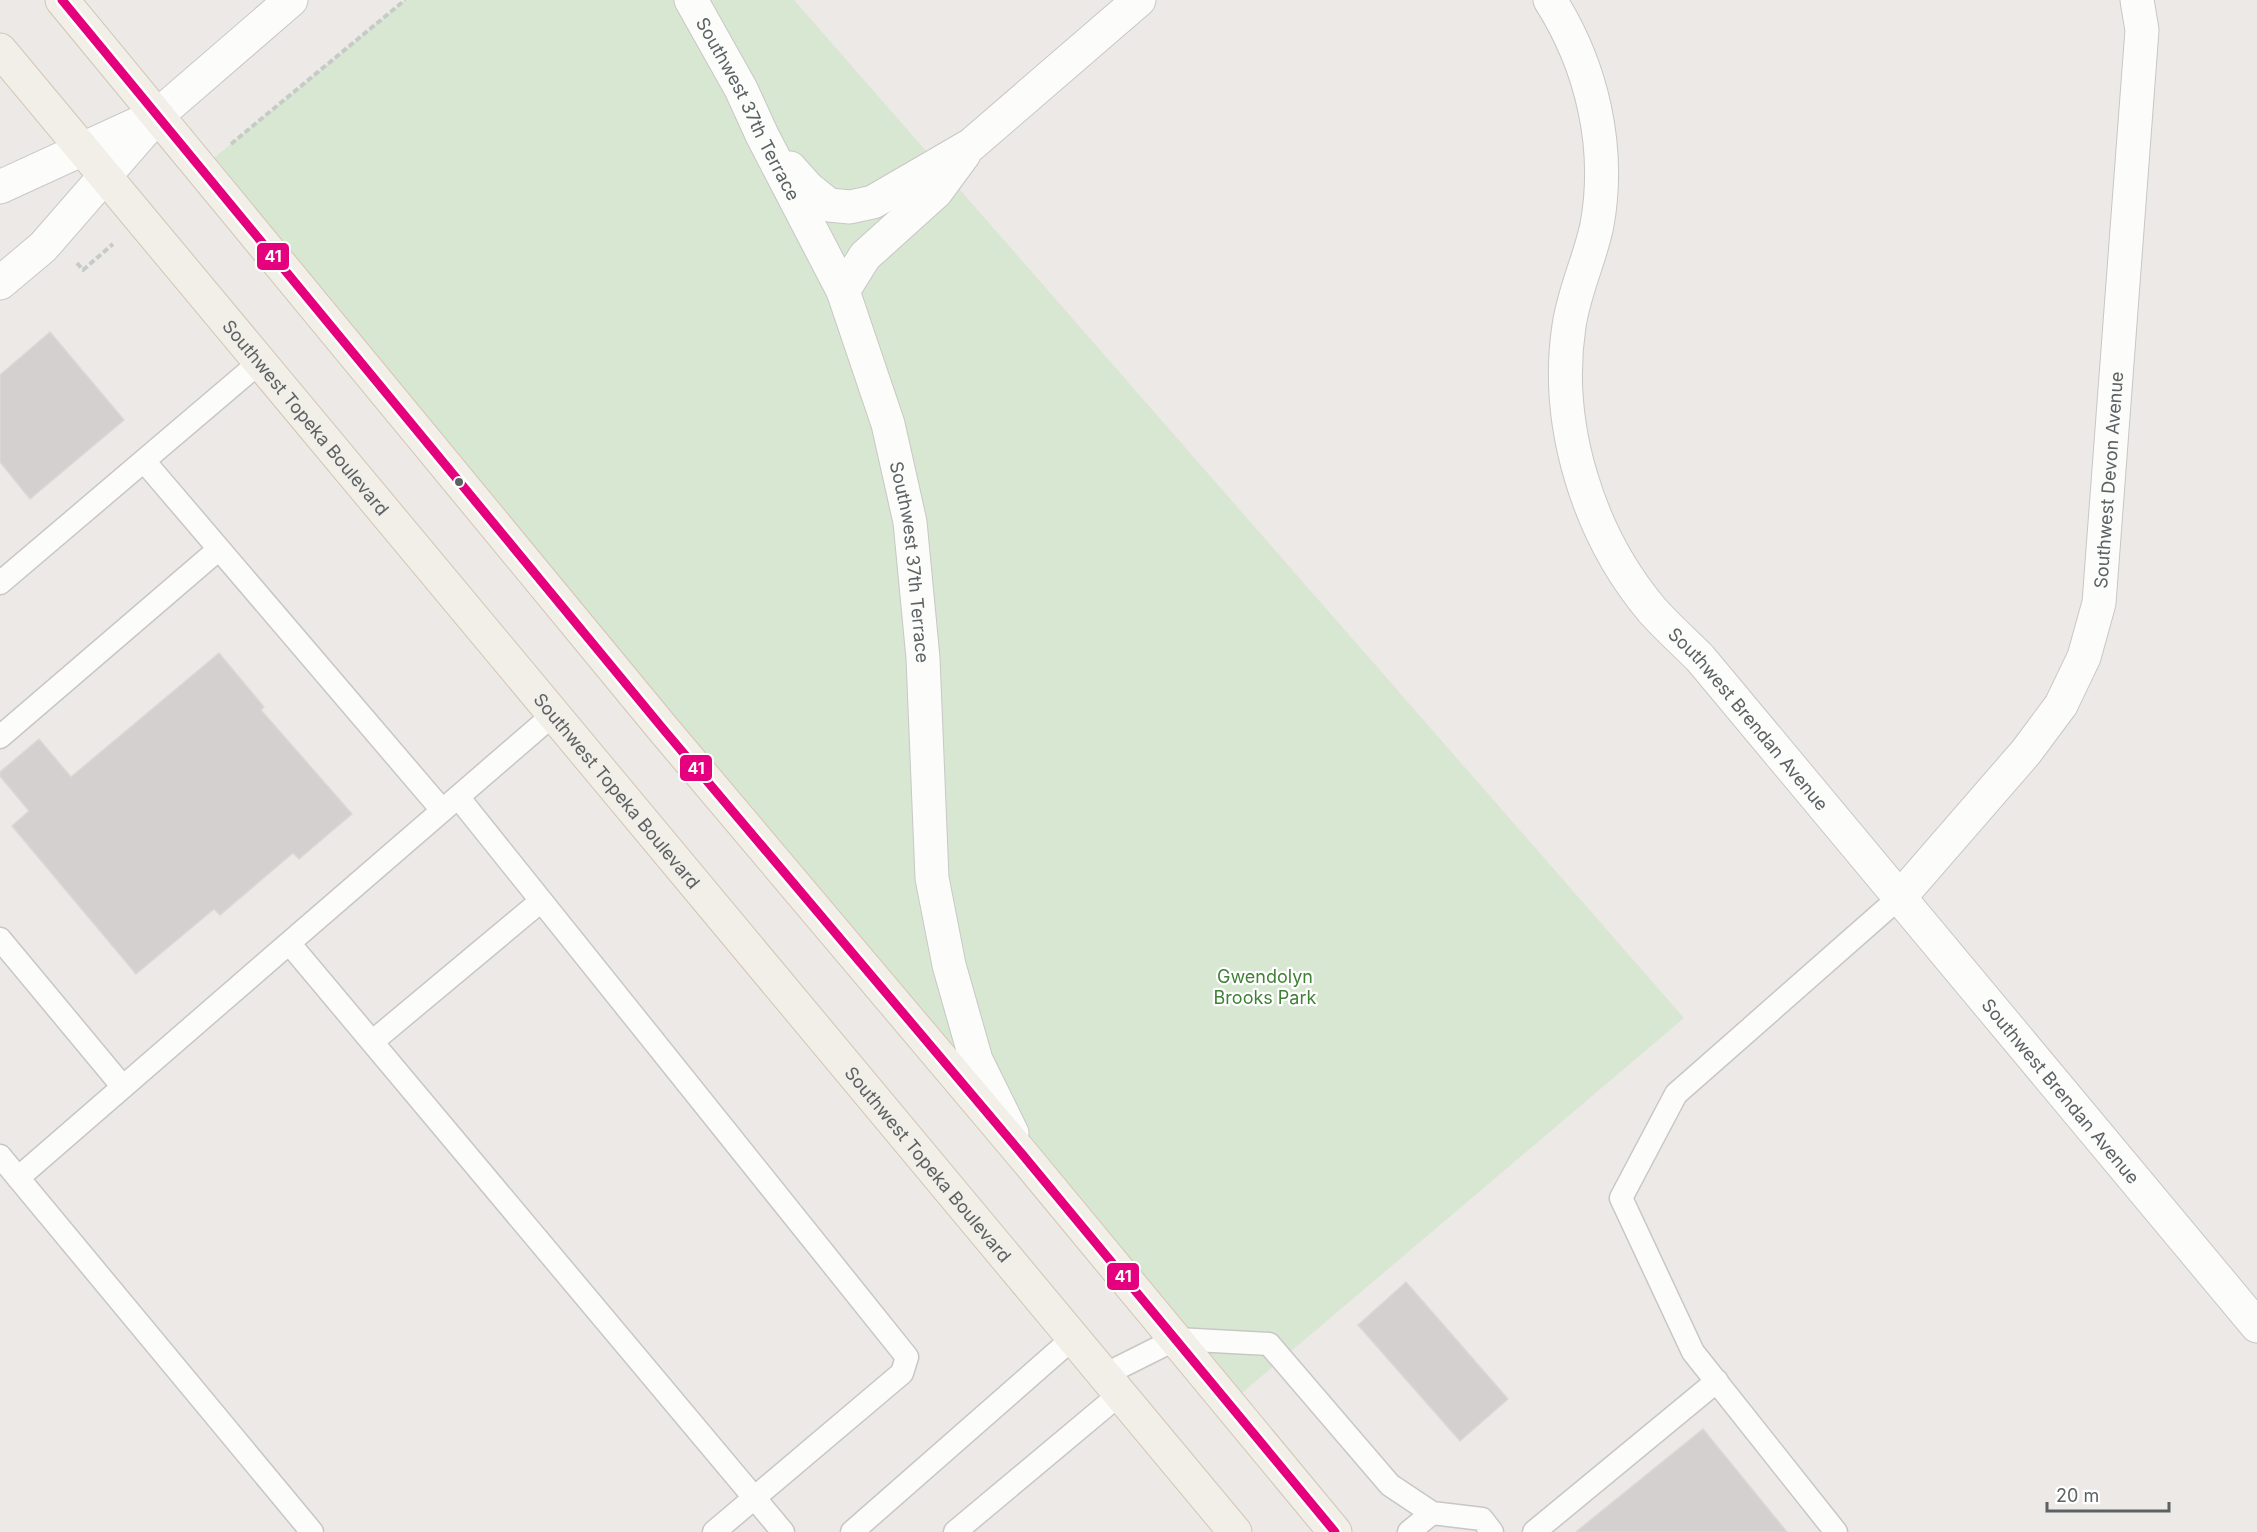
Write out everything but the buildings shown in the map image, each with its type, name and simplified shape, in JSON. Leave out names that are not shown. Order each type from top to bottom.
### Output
[{"type":"main road","points":[[62,0],[663,730],[1022,1154],[1335,1532]]},
{"type":"main road","name":"Southwest Topeka Boulevard","points":[[0,50],[1235,1532]]},
{"type":"street","points":[[0,283],[43,247],[158,115],[291,0]]},
{"type":"street","name":"Southwest 37th Terrace","points":[[691,0],[741,89],[762,135],[843,291],[888,423],[910,522],[923,658],[932,878],[949,965],[976,1060],[1022,1154]]},
{"type":"street","points":[[762,135],[808,188],[829,205],[850,207],[873,202],[971,145],[1139,0]]},
{"type":"street","name":"Southwest Brendan Avenue","points":[[1550,0],[1566,26],[1588,77],[1600,134],[1601,191],[1596,226],[1569,325],[1566,382],[1577,459],[1588,497],[1614,554],[1652,609],[1700,658],[2252,1308]]},
{"type":"street","name":"Southwest Devon Avenue","points":[[1901,896],[2026,752],[2061,705],[2084,657],[2099,603],[2142,30],[2137,0]]},
{"type":"street","points":[[0,187],[158,115]]},
{"type":"street","points":[[843,291],[865,256],[936,192],[971,145]]},
{"type":"lane","points":[[0,583],[260,362]]},
{"type":"lane","points":[[144,461],[219,549],[541,901],[908,1357],[902,1373],[714,1532]]},
{"type":"lane","points":[[0,737],[219,549]]},
{"type":"lane","points":[[18,1178],[554,714]]},
{"type":"lane","points":[[1836,1532],[1694,1352],[1620,1198],[1676,1094],[1901,896]]},
{"type":"lane","points":[[372,1042],[541,901]]},
{"type":"lane","points":[[0,939],[123,1087]]},
{"type":"lane","points":[[289,943],[783,1532]]},
{"type":"lane","points":[[0,1156],[312,1532]]},
{"type":"lane","points":[[852,1532],[1073,1338]]},
{"type":"lane","points":[[955,1532],[1112,1384],[1176,1339],[1269,1344],[1390,1485],[1432,1514],[1482,1519],[1492,1532]]},
{"type":"lane","points":[[1534,1532],[1717,1381]]},
{"type":"lane","points":[[1409,1532],[1432,1514]]},
{"type":"green space","name":"Gwendolyn Brooks Park","points":[[405,0],[794,0],[1684,1018],[1230,1403],[202,168]]},
{"type":"transit line","name":"41","points":[[62,0],[664,730],[1022,1154],[1335,1532]]}]
